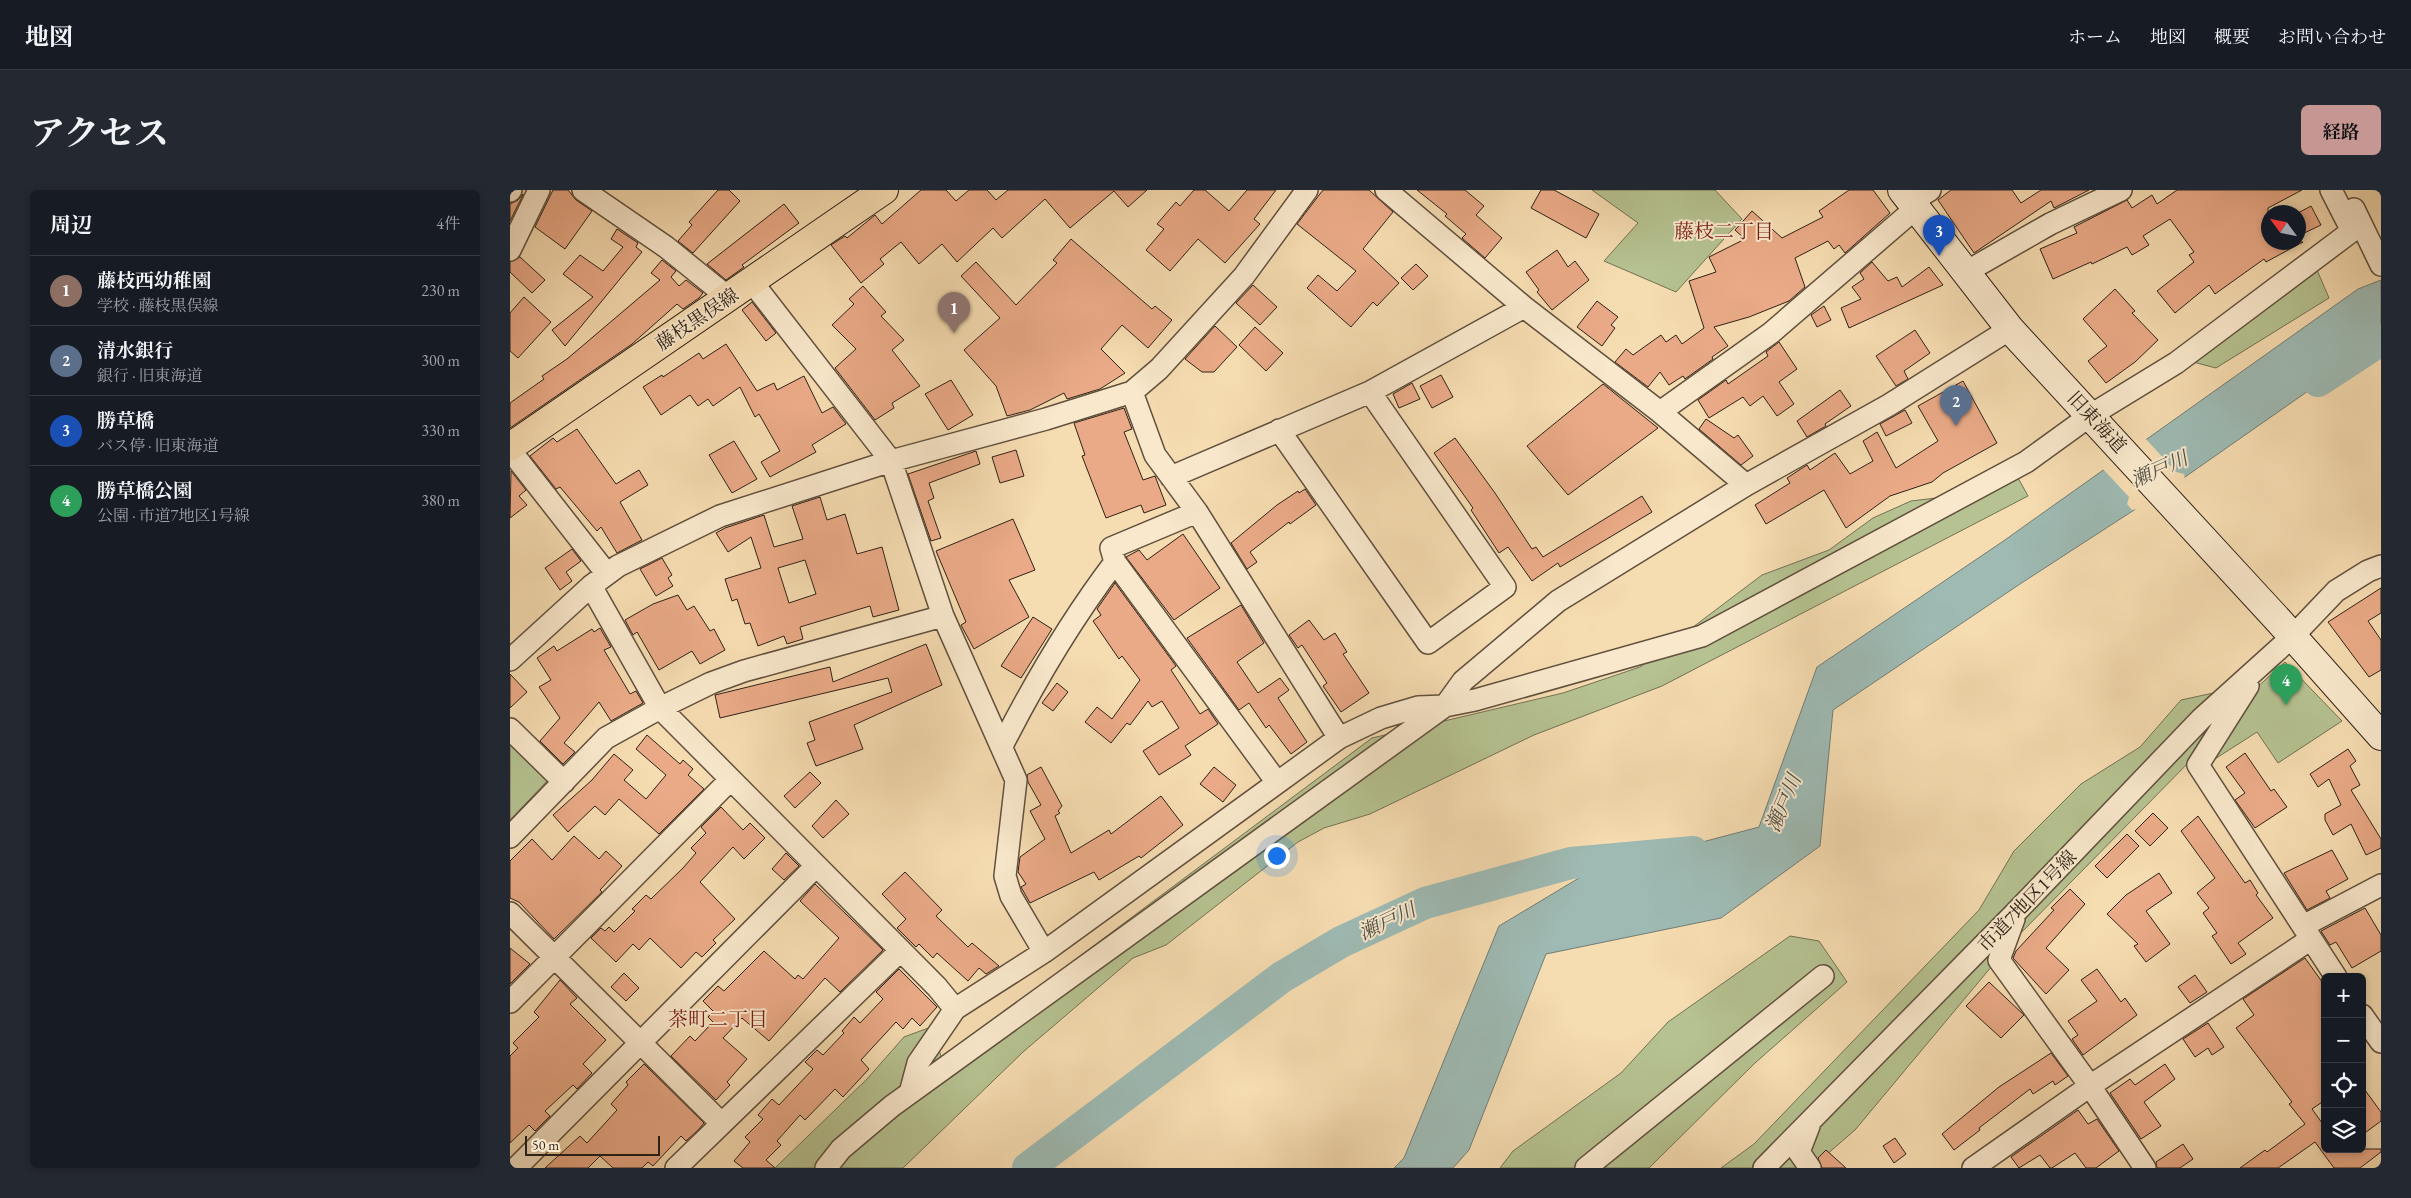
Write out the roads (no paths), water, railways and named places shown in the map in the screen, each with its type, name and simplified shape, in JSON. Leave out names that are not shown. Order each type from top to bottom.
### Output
[{"type":"main road","name":"藤枝黒俣線","points":[[510,449],[884,190]]},
{"type":"street","points":[[510,250],[539,190]]},
{"type":"street","points":[[583,190],[666,247],[729,298]]},
{"type":"street","points":[[510,660],[599,580],[634,558],[720,516],[891,461],[1046,419],[1132,392],[1159,369],[1244,276],[1307,190]]},
{"type":"street","points":[[1386,190],[1524,307],[1660,412],[1746,485]]},
{"type":"street","points":[[1966,272],[2050,224],[2121,190]]},
{"type":"street","points":[[910,1093],[918,1063],[955,1008],[1044,952],[1276,781],[1339,738],[1364,725],[1418,707],[1445,706],[1475,700],[1702,636],[2098,423],[2352,232],[2331,190]]},
{"type":"street","points":[[2344,190],[2381,265]]},
{"type":"street","points":[[1660,412],[1771,333],[1915,198]]},
{"type":"street","name":"旧東海道","points":[[1915,198],[1966,272],[2010,329],[2286,628],[2381,736]]},
{"type":"street","points":[[752,282],[891,461],[943,616],[1016,780],[1005,876],[1011,896],[1044,952]]},
{"type":"street","points":[[1171,476],[1370,392],[1524,307]]},
{"type":"street","points":[[826,1168],[841,1149],[865,1127],[910,1093],[1445,706],[1463,681],[1558,601],[1746,485],[1889,405],[2010,329]]},
{"type":"street","points":[[1132,392],[1155,455],[1197,512],[1339,738]]},
{"type":"street","points":[[1279,430],[1428,643],[1505,587],[1370,392]]},
{"type":"street","points":[[510,449],[599,580],[660,708],[955,1008]]},
{"type":"street","points":[[1197,512],[1111,548],[1115,562],[1276,781]]},
{"type":"street","points":[[1002,746],[1034,684],[1083,604],[1115,562]]},
{"type":"street","name":"市道7地区1号線","points":[[1764,1168],[1812,1117],[1889,1043],[2201,719],[2262,665],[2286,628],[2336,591],[2368,571],[2381,566]]},
{"type":"street","points":[[510,836],[606,738],[660,708],[711,683],[744,671],[943,616]]},
{"type":"street","points":[[2262,665],[2198,765],[2333,973]]},
{"type":"street","points":[[510,730],[564,782]]},
{"type":"street","points":[[510,1002],[730,780]]},
{"type":"street","points":[[516,1168],[816,866]]},
{"type":"street","points":[[1973,1168],[2307,933],[2381,885]]},
{"type":"street","points":[[2016,912],[1999,960],[2090,1086],[2145,1168]]},
{"type":"street","points":[[510,913],[720,1122]]},
{"type":"street","points":[[676,1168],[720,1122],[900,951]]},
{"type":"street","points":[[1586,1168],[1823,976]]},
{"type":"street","points":[[2364,1018],[2381,1042]]},
{"type":"street","points":[[1810,1168],[1799,1152],[1812,1117]]},
{"type":"water","points":[[2381,280],[2381,340],[2185,477],[2020,584],[1833,710],[1820,846],[1721,918],[1546,954],[1469,1150],[1453,1168],[1394,1168],[1404,1158],[1499,926],[1589,872],[1759,827],[1817,667],[2002,542],[2358,289]]},
{"type":"waterway","name":"瀬戸川","points":[[2318,381],[2381,340]]},
{"type":"waterway","name":"瀬戸川","points":[[1028,1168],[1282,977],[1341,942],[1425,903],[1571,863],[1693,852]]},
{"type":"place","name":"勝草橋","points":[[1939,256]]},
{"type":"place","name":"藤枝西幼稚園","points":[[954,333]]},
{"type":"place","name":"清水銀行","points":[[1956,426]]},
{"type":"place","name":"勝草橋公園","points":[[2286,705]]},
{"type":"district","name":"藤枝二丁目","points":[[1724,231]]},
{"type":"district","name":"茶町二丁目","points":[[718,1019]]}]
